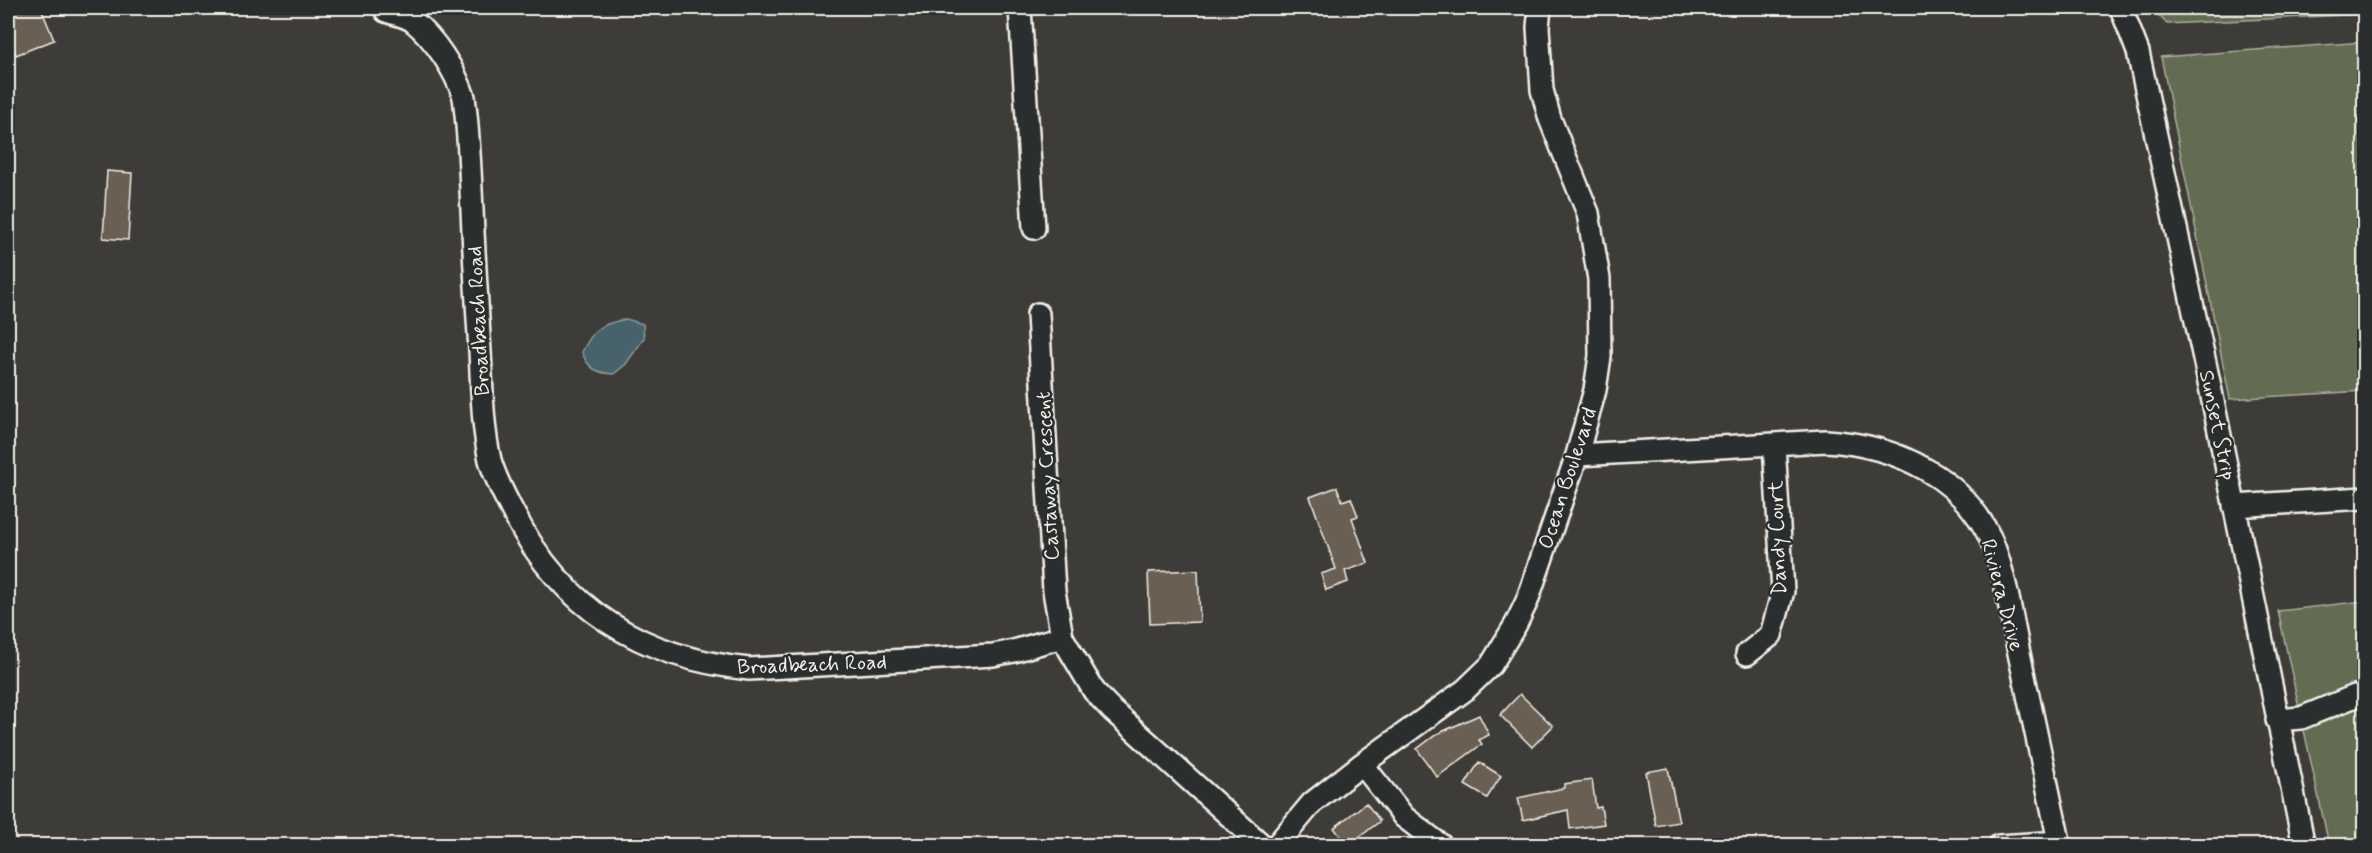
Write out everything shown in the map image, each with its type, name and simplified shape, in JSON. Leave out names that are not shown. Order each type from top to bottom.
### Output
[{"type":"street","points":[[1020,8],[1034,228]]},
{"type":"street","name":"Ocean Boulevard","points":[[1276,846],[1312,803],[1465,690],[1491,665],[1527,601],[1577,455],[1595,390],[1600,356],[1599,279],[1588,213],[1550,119],[1542,90],[1538,49],[1540,8]]},
{"type":"street","name":"Sunset Strip","points":[[2121,8],[2138,52],[2304,846]]},
{"type":"street","name":"Broadbeach Road","points":[[386,12],[411,20],[429,37],[459,82],[464,97],[470,156],[483,396],[490,460],[503,494],[521,529],[540,559],[562,585],[618,628],[649,646],[716,666],[749,669],[993,655],[1062,637]]},
{"type":"street","name":"Castaway Crescent","points":[[1038,314],[1054,591],[1062,637]]},
{"type":"street","name":"Riviera Drive","points":[[1577,455],[1826,441],[1865,444],[1886,450],[1925,468],[1944,481],[1973,511],[1985,528],[2001,571],[2060,844]]},
{"type":"street","name":"Dandy Court","points":[[1747,654],[1771,635],[1783,591],[1773,445]]},
{"type":"street","points":[[2234,506],[2364,498]]},
{"type":"street","points":[[1062,637],[1094,691],[1112,710],[1263,846]]},
{"type":"street","points":[[2277,720],[2301,718],[2355,696]]},
{"type":"street","points":[[1362,764],[1404,817],[1442,846]]},
{"type":"street","points":[[1999,846],[2060,844]]},
{"type":"green space","points":[[2152,8],[2364,8],[2364,14],[2167,24]]},
{"type":"green space","points":[[2364,42],[2364,391],[2230,399],[2161,57]]},
{"type":"green space","points":[[2364,601],[2364,845],[2329,845],[2278,611]]},
{"type":"water","points":[[626,319],[643,324],[644,338],[626,364],[614,374],[594,369],[582,352],[590,338],[604,326]]},
{"type":"building","points":[[15,8],[41,8],[54,40],[16,55],[8,34],[8,15],[16,11]]},
{"type":"building","points":[[107,171],[132,173],[128,240],[103,238]]},
{"type":"building","points":[[1337,487],[1342,501],[1351,498],[1358,516],[1352,518],[1368,563],[1345,571],[1348,582],[1326,590],[1321,574],[1336,569],[1310,497]]},
{"type":"building","points":[[1198,570],[1200,622],[1150,624],[1148,572]]},
{"type":"building","points":[[1520,694],[1553,726],[1532,747],[1500,715]]},
{"type":"building","points":[[1479,715],[1489,735],[1479,740],[1482,744],[1437,777],[1417,749],[1437,734]]},
{"type":"building","points":[[1479,762],[1501,776],[1487,798],[1465,785]]},
{"type":"building","points":[[1668,768],[1679,822],[1656,826],[1646,772]]},
{"type":"building","points":[[1592,780],[1596,808],[1601,807],[1604,824],[1570,829],[1568,810],[1523,820],[1518,798],[1564,788],[1564,784]]},
{"type":"building","points":[[1366,803],[1380,821],[1348,846],[1334,828]]}]
